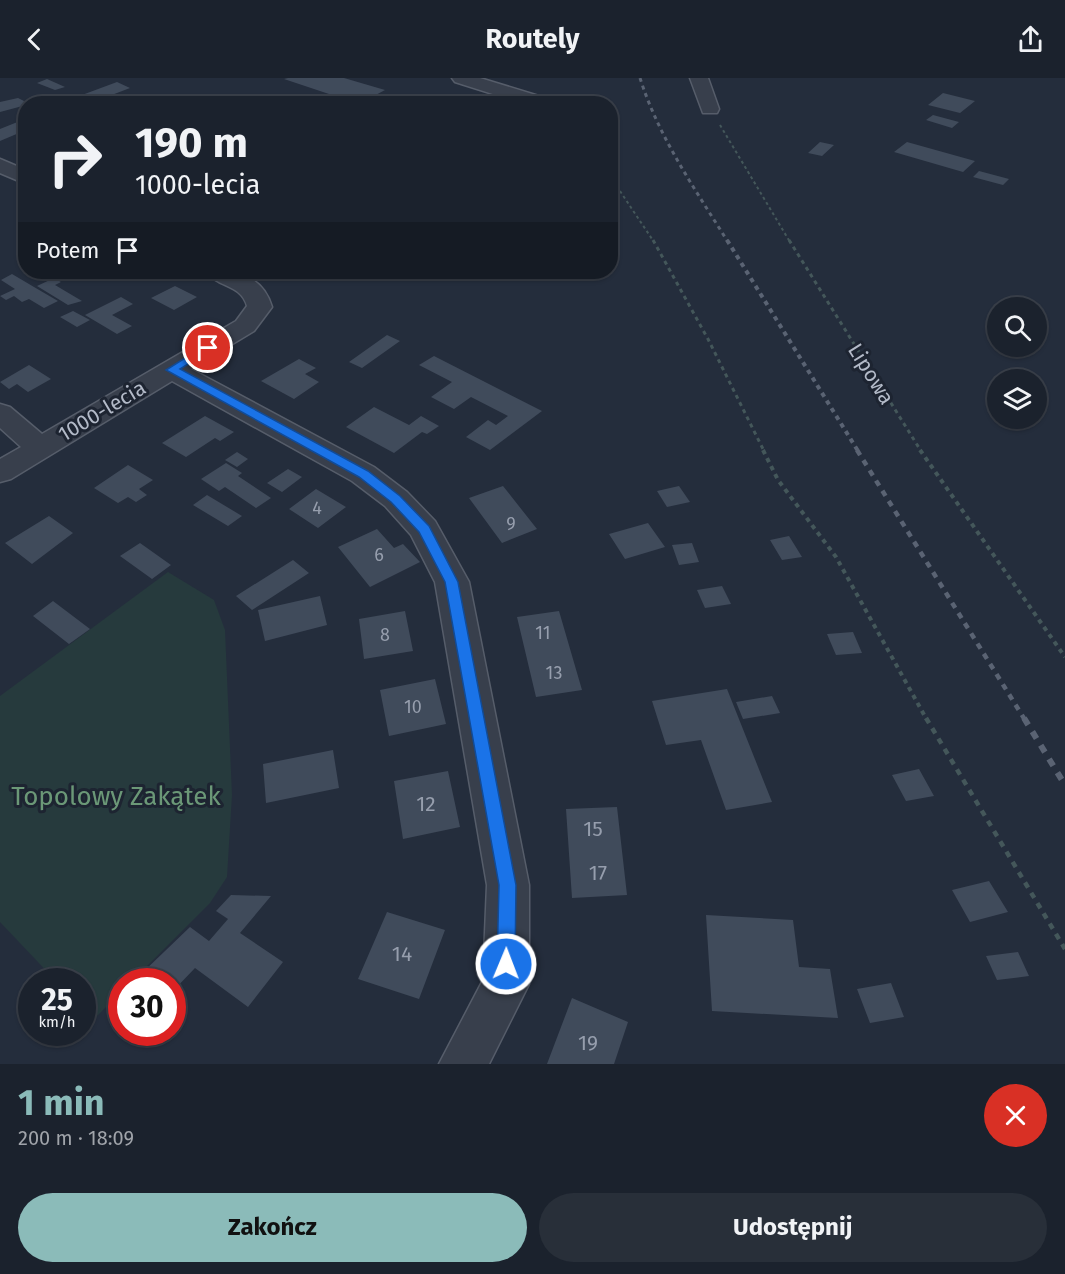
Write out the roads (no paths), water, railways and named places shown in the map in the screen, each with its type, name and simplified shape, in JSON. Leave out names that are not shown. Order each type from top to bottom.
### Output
[{"type":"street","points":[[461,78],[519,96]]},
{"type":"street","points":[[699,78],[710,109]]},
{"type":"street","points":[[0,165],[18,174]]},
{"type":"street","name":"1000-lecia","points":[[0,471],[245,326],[260,307],[258,295],[249,286],[234,279]]},
{"type":"street","points":[[172,370],[363,474],[396,499],[424,529],[452,582],[508,885],[506,984],[463,1064]]},
{"type":"street","points":[[0,413],[40,448]]},
{"type":"railway","points":[[640,78],[667,142],[728,242]]},
{"type":"railway","points":[[727,240],[858,451]]},
{"type":"railway","points":[[857,450],[1025,720]]},
{"type":"railway","points":[[1024,718],[1065,785]]},
{"type":"park label","name":"Topolowy Zakątek","points":[[116,796]]}]
